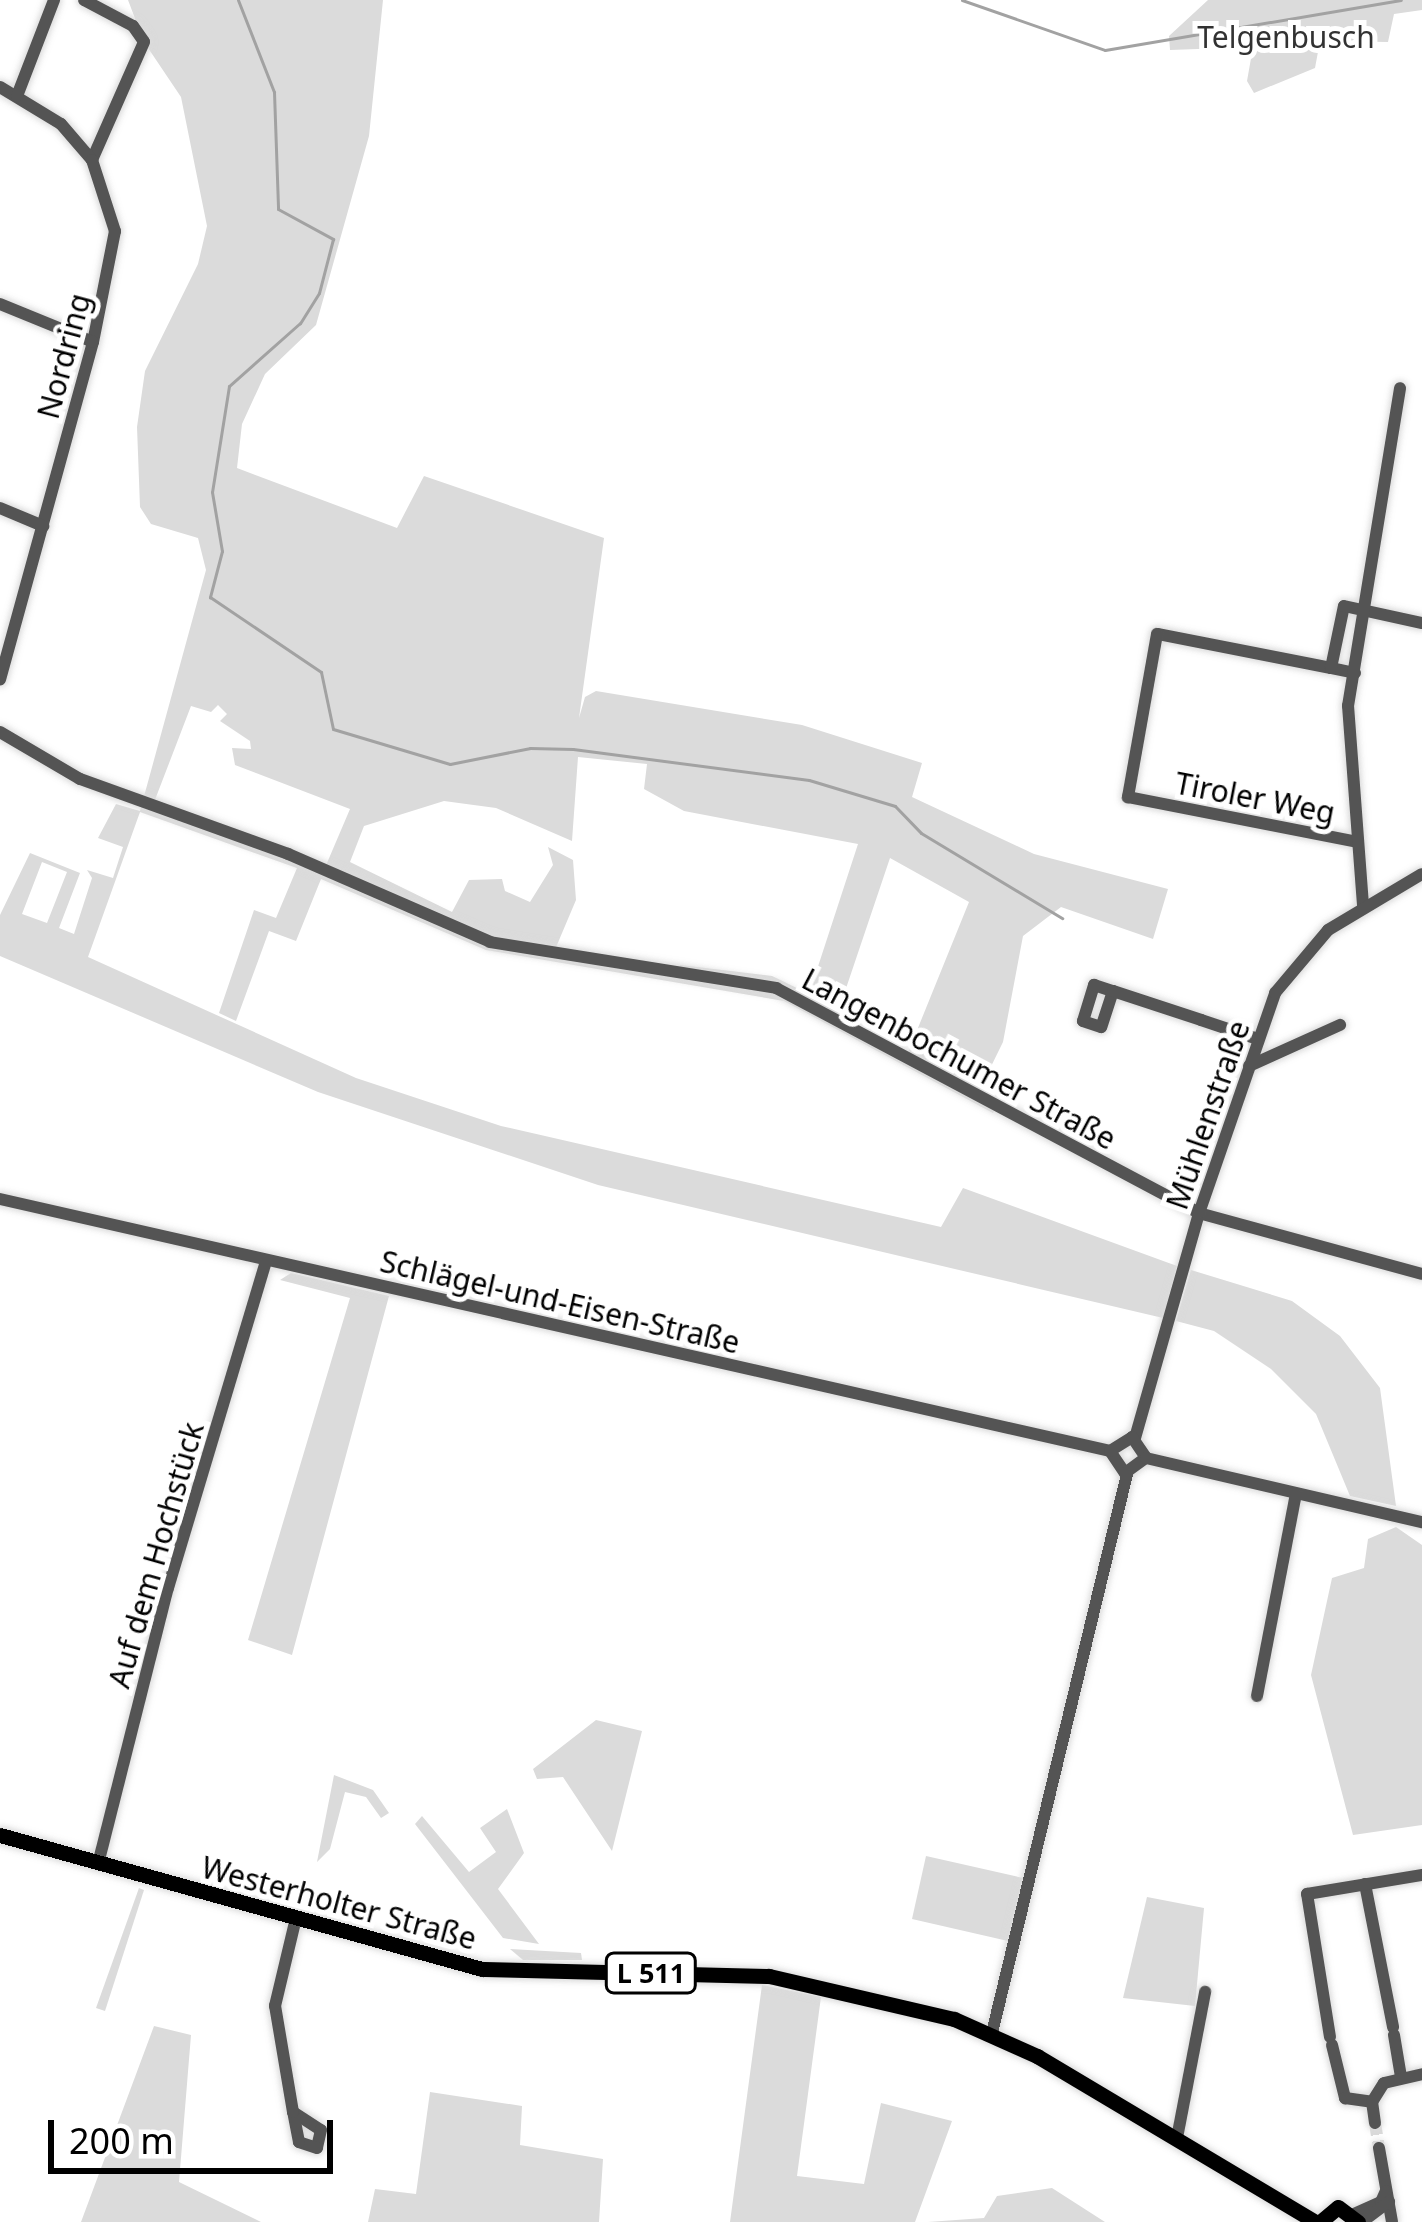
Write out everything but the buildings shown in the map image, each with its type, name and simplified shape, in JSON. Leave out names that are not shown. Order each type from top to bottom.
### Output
[{"type":"main road","name":"Westerholter Straße","points":[[0,1834],[295,1922],[482,1969],[769,1976],[992,2032],[1319,2220]]},
{"type":"main road","name":"L 511","points":[[1319,2220],[1338,2207],[1358,2220]]},
{"type":"street","points":[[16,96],[54,0]]},
{"type":"street","points":[[84,0],[133,26],[144,42],[92,160]]},
{"type":"street","name":"Nordring","points":[[0,87],[62,124],[92,160],[115,231],[93,342],[0,679]]},
{"type":"street","points":[[0,304],[93,342]]},
{"type":"street","points":[[1363,904],[1347,758],[1355,674],[1400,388]]},
{"type":"street","points":[[0,508],[43,526]]},
{"type":"street","points":[[1355,674],[1330,668],[1344,606],[1422,622]]},
{"type":"street","name":"Tiroler Weg","points":[[1330,668],[1157,634],[1129,797],[1358,842]]},
{"type":"street","name":"Langenbochumer Straße","points":[[0,732],[80,778],[288,854],[490,942],[776,988],[1198,1213],[1422,1274]]},
{"type":"street","name":"Mühlenstraße","points":[[1135,1438],[1198,1213],[1258,1039],[1297,961],[1363,904],[1422,874]]},
{"type":"street","points":[[1113,991],[1258,1039]]},
{"type":"street","points":[[1250,1066],[1340,1025]]},
{"type":"street","name":"Schlägel-und-Eisen-Straße","points":[[0,1198],[1110,1451]]},
{"type":"street","name":"Auf dem Hochstück","points":[[98,1864],[168,1588],[266,1262]]},
{"type":"street","points":[[1127,1474],[1113,1466],[1110,1451],[1120,1438],[1135,1438],[1146,1458],[1422,1522]]},
{"type":"street","points":[[992,2032],[1127,1474],[1146,1458]]},
{"type":"street","points":[[1257,1696],[1296,1494]]},
{"type":"street","points":[[1372,2102],[1345,2098],[1307,1894],[1422,1875]]},
{"type":"street","points":[[1365,1884],[1401,2077]]},
{"type":"street","points":[[293,2112],[274,1997],[295,1922]]},
{"type":"street","points":[[1177,2138],[1204,1992]]},
{"type":"street","points":[[1375,2123],[1372,2102],[1384,2083],[1422,2074]]},
{"type":"street","points":[[1379,2148],[1393,2222]]},
{"type":"street","points":[[1358,2220],[1388,2196]]},
{"type":"green space","points":[[128,0],[383,0],[369,136],[316,325],[265,374],[242,424],[237,468],[397,528],[424,476],[604,538],[579,718],[585,697],[596,691],[802,725],[922,763],[912,797],[1034,854],[1168,889],[1153,939],[1061,907],[1023,936],[1003,1042],[978,1093],[997,1105],[993,1113],[784,1001],[486,950],[321,879],[296,941],[269,931],[236,1021],[219,1013],[254,910],[276,918],[297,868],[140,812],[88,957],[356,1078],[501,1126],[941,1227],[963,1188],[1177,1266],[1163,1318],[598,1185],[318,1092],[0,956],[0,915],[30,853],[80,873],[59,928],[74,934],[92,878],[87,870],[113,878],[123,847],[98,838],[116,804],[140,811],[206,570],[198,538],[151,524],[140,507],[137,427],[145,371],[198,264],[207,226],[181,97],[144,42]],"holes":[[[218,705],[227,714],[220,721],[250,741],[251,749],[232,748],[235,765],[350,809],[324,870],[153,805],[191,706],[211,712]],[[578,757],[647,764],[644,789],[684,811],[858,844],[809,994],[772,976],[680,965],[678,973],[554,952],[576,900],[573,860],[548,847],[553,865],[530,902],[505,891],[502,879],[469,880],[452,912],[350,862],[364,826],[444,801],[496,808],[572,841]],[[890,858],[969,902],[907,1055],[836,1018]],[[42,862],[67,872],[47,923],[22,914]]]},
{"type":"green space","name":"Telgenbusch","points":[[1208,0],[1422,0],[1422,10],[1394,14],[1388,42],[1320,41],[1315,68],[1254,93],[1247,81],[1253,47],[1170,50],[1169,36]]},
{"type":"green space","points":[[1191,1270],[1292,1301],[1340,1336],[1380,1388],[1396,1506],[1350,1496],[1316,1414],[1271,1369],[1214,1331],[1176,1321]]},
{"type":"green space","points":[[291,1273],[389,1296],[292,1655],[248,1640],[350,1298],[280,1280]]},
{"type":"green space","points":[[1396,1527],[1422,1545],[1422,1825],[1353,1835],[1311,1675],[1332,1578],[1364,1568],[1368,1539]]},
{"type":"green space","points":[[596,1720],[642,1731],[612,1851],[563,1777],[537,1779],[533,1769]]},
{"type":"green space","points":[[334,1775],[373,1790],[389,1813],[381,1818],[366,1797],[345,1792],[330,1849],[317,1862]]},
{"type":"green space","points":[[507,1809],[524,1853],[498,1889],[539,1944],[503,1938],[415,1824],[422,1816],[469,1872],[496,1852],[480,1828]]},
{"type":"green space","points":[[926,1856],[1023,1878],[1008,1941],[912,1919]]},
{"type":"green space","points":[[139,1888],[144,1890],[105,2011],[96,2008]]},
{"type":"green space","points":[[1147,1897],[1204,1908],[1195,2006],[1123,1998]]},
{"type":"green space","points":[[510,1949],[581,1953],[582,1960],[523,1960]]},
{"type":"green space","points":[[762,1985],[821,1997],[797,2176],[864,2184],[881,2103],[952,2121],[915,2222],[730,2222]]},
{"type":"green space","points":[[154,2026],[191,2035],[179,2182],[261,2222],[81,2222]]},
{"type":"green space","points":[[430,2092],[522,2106],[520,2145],[603,2159],[599,2222],[368,2222],[375,2189],[416,2194]]},
{"type":"green space","points":[[1052,2188],[1105,2222],[928,2222],[984,2218],[997,2196]]},
{"type":"waterway","points":[[238,0],[274,92],[278,209],[333,239],[319,293],[300,323],[229,386],[212,492],[222,551],[210,597],[321,672],[333,729],[450,764],[530,748],[573,749],[809,780],[895,806],[921,833],[1062,918]]},
{"type":"waterway","points":[[962,0],[1105,50],[1401,0]]},
{"type":"tunnel","points":[[1375,2123],[1379,2148]]}]
